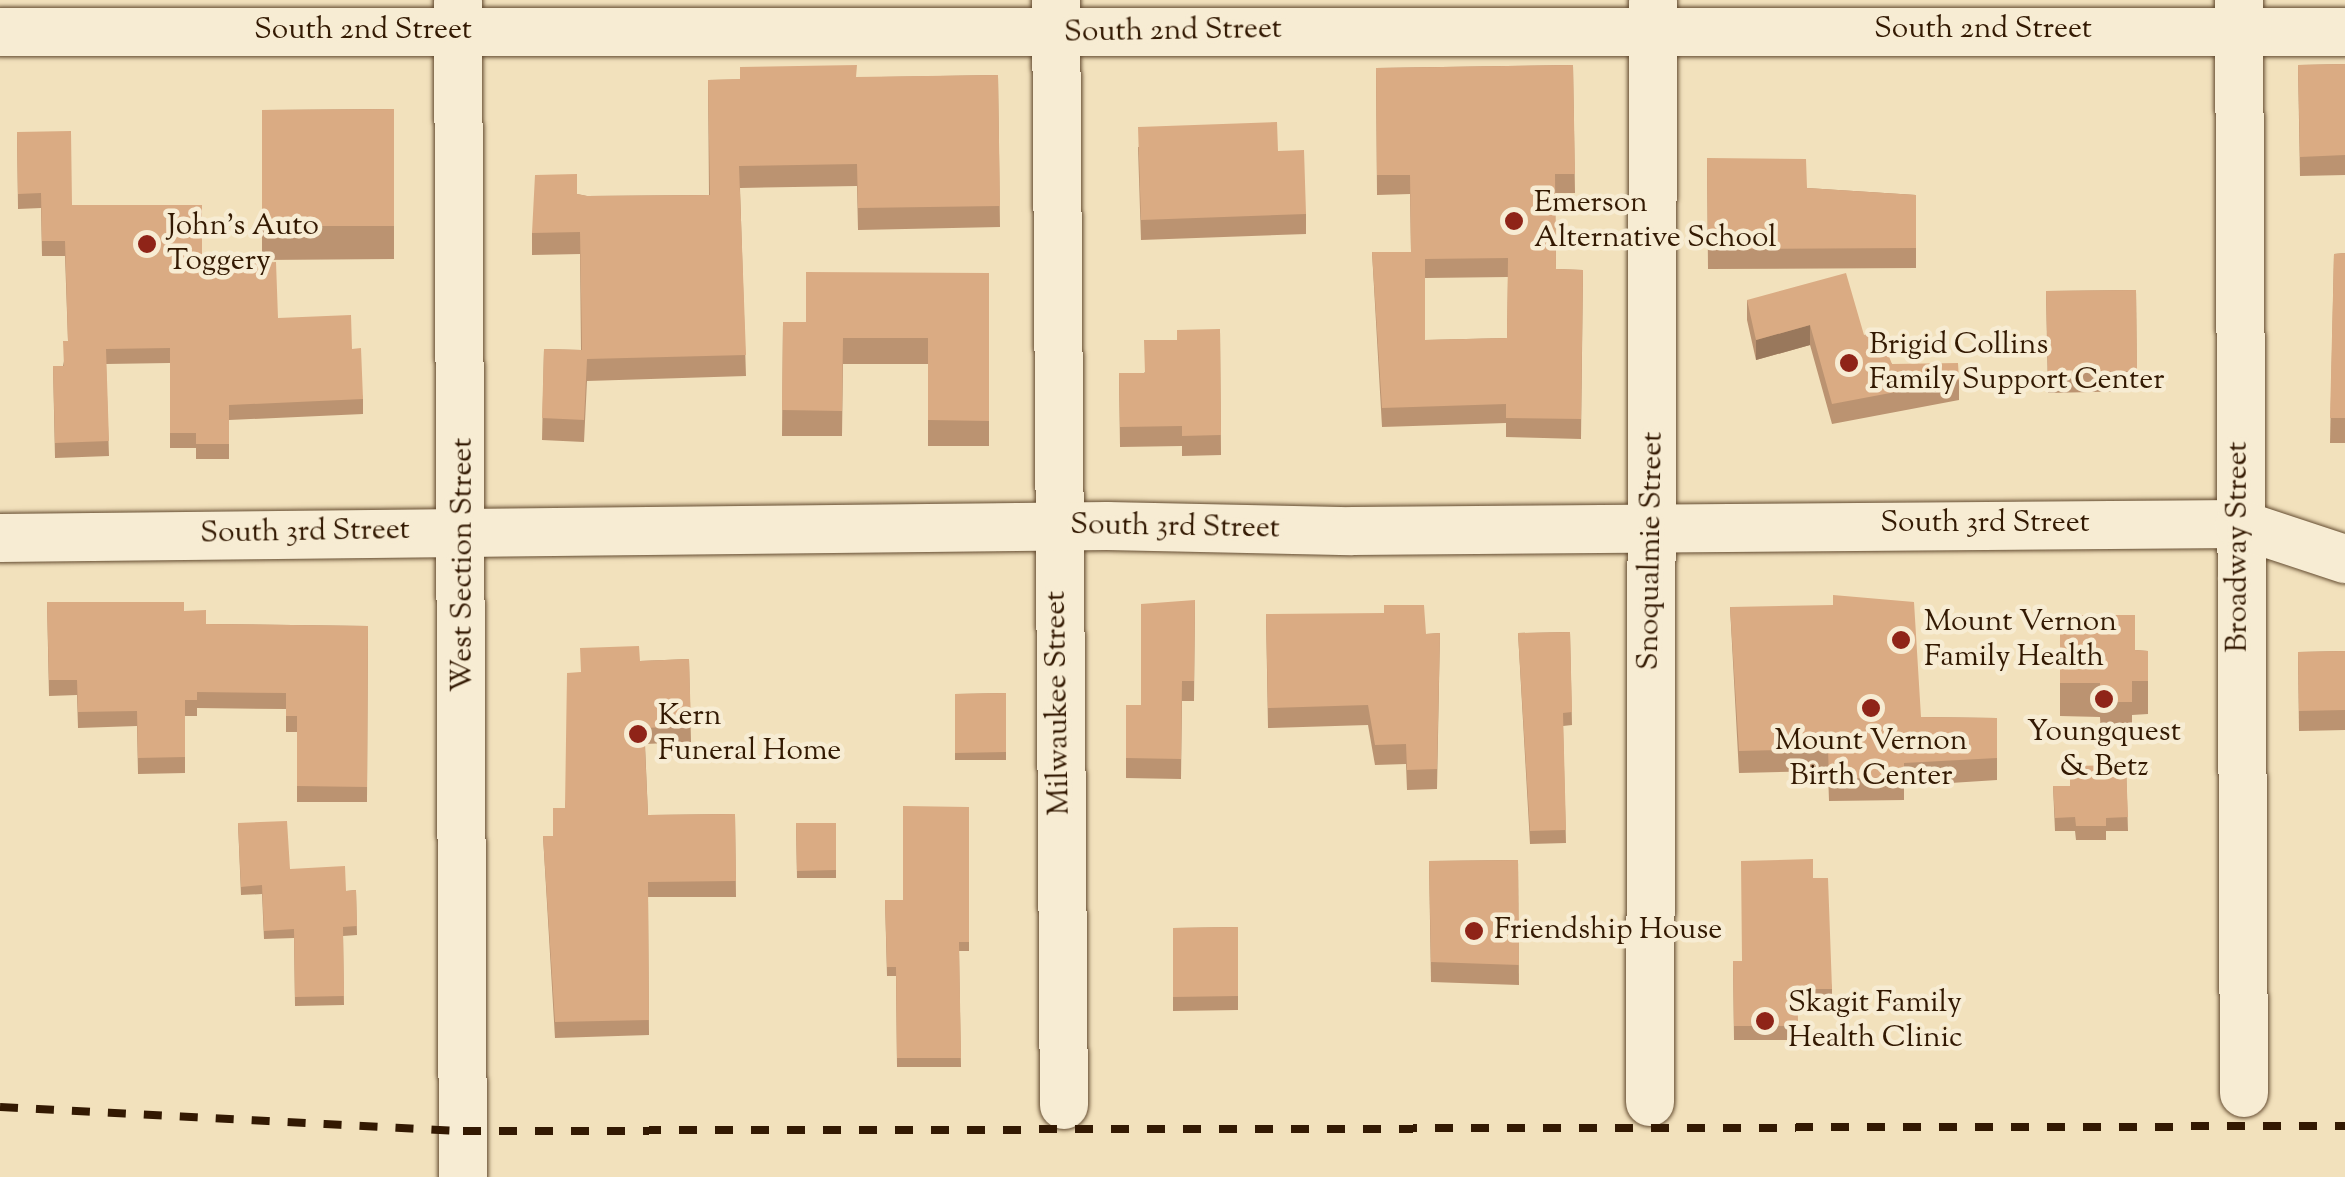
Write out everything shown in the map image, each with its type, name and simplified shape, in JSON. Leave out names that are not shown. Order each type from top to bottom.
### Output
[{"type":"street","name":"South 2nd Street","points":[[0,32],[459,16],[2239,14],[2345,32]]},
{"type":"street","name":"Broadway Street","points":[[2239,14],[2244,1094]]},
{"type":"street","name":"West Section Street","points":[[459,16],[465,531],[463,1177]]},
{"type":"street","name":"Snoqualmie Street","points":[[1650,1102],[1653,16]]},
{"type":"street","name":"Milwaukee Street","points":[[1056,17],[1056,526],[1064,1105]]},
{"type":"street","name":"South 3rd Street","points":[[0,538],[1056,526],[1352,530],[1653,524],[2239,524],[2345,560]]},
{"type":"building","points":[[2345,64],[2345,155],[2300,157],[2298,65]]},
{"type":"building","points":[[857,65],[856,77],[998,75],[1000,206],[858,208],[857,164],[739,166],[746,355],[587,359],[584,420],[542,418],[544,349],[582,350],[580,232],[532,233],[535,175],[577,174],[577,194],[587,196],[710,195],[708,80],[740,79],[740,67]]},
{"type":"building","points":[[1573,65],[1575,174],[1555,174],[1556,269],[1583,270],[1581,419],[1506,418],[1506,404],[1382,408],[1372,252],[1411,252],[1410,175],[1377,175],[1376,68]],"holes":[[[1508,258],[1507,338],[1425,340],[1425,259]]]},
{"type":"building","points":[[394,109],[394,226],[262,226],[262,110]]},
{"type":"building","points":[[1277,122],[1278,151],[1304,150],[1306,214],[1141,220],[1138,127]]},
{"type":"building","points":[[71,131],[72,205],[202,205],[202,265],[276,262],[278,318],[351,315],[352,349],[361,348],[363,399],[229,405],[229,444],[196,444],[196,433],[170,433],[170,348],[106,349],[109,441],[55,443],[53,366],[64,366],[63,341],[68,341],[65,241],[42,241],[41,193],[18,194],[17,132]]},
{"type":"building","points":[[1707,158],[1806,159],[1807,188],[1916,195],[1916,248],[1708,249]]},
{"type":"building","points":[[2345,253],[2345,418],[2330,418],[2334,254]]},
{"type":"building","points":[[806,272],[989,273],[989,421],[928,420],[928,338],[843,338],[842,411],[782,410],[783,322],[806,322]]},
{"type":"building","points":[[1846,273],[1864,335],[1878,329],[1892,364],[1958,363],[1959,380],[1832,404],[1810,325],[1756,340],[1747,300]]},
{"type":"building","points":[[2136,290],[2137,371],[2048,373],[2046,291]]},
{"type":"building","points":[[1220,329],[1221,435],[1182,436],[1182,426],[1120,427],[1119,373],[1145,373],[1144,340],[1177,340],[1177,330]]},
{"type":"building","points":[[1833,595],[1914,602],[1921,717],[1997,718],[1997,758],[1904,763],[1904,777],[1829,779],[1828,749],[1739,751],[1730,607],[1833,605]]},
{"type":"building","points":[[1195,600],[1194,681],[1182,681],[1181,759],[1126,758],[1126,705],[1141,705],[1141,604]]},
{"type":"building","points":[[47,602],[184,602],[184,611],[206,610],[206,624],[368,626],[367,787],[297,786],[297,716],[286,716],[286,693],[197,692],[197,700],[185,700],[185,757],[138,758],[137,711],[78,712],[77,680],[49,680]]},
{"type":"building","points":[[1384,605],[1424,605],[1426,634],[1440,633],[1437,769],[1407,770],[1406,744],[1375,745],[1368,705],[1268,708],[1266,614],[1384,613]]},
{"type":"building","points":[[2077,615],[2135,615],[2135,650],[2148,651],[2148,681],[2132,681],[2132,702],[2101,702],[2100,683],[2060,683],[2060,631],[2077,631]]},
{"type":"building","points":[[1570,632],[1572,712],[1563,713],[1566,830],[1530,831],[1518,633]]},
{"type":"building","points":[[639,646],[640,661],[689,659],[691,726],[644,728],[648,815],[735,814],[736,881],[648,882],[649,1020],[555,1022],[543,836],[553,836],[553,808],[565,808],[567,673],[581,672],[580,648]]},
{"type":"building","points":[[2345,651],[2345,710],[2299,711],[2298,652]]},
{"type":"building","points":[[1006,693],[1006,752],[955,753],[955,694]]},
{"type":"building","points":[[2126,765],[2128,817],[2106,818],[2106,826],[2076,826],[2075,817],[2055,818],[2053,786],[2070,786],[2070,766]]},
{"type":"building","points":[[903,806],[969,807],[969,942],[959,942],[961,1058],[897,1058],[896,967],[887,967],[885,900],[903,900]]},
{"type":"building","points":[[287,821],[290,869],[345,866],[346,891],[356,890],[357,926],[343,927],[344,996],[295,997],[294,929],[264,931],[262,885],[241,887],[238,823]]},
{"type":"building","points":[[796,823],[836,823],[836,870],[797,871]]},
{"type":"building","points":[[1813,859],[1813,878],[1828,878],[1832,989],[1797,989],[1798,1026],[1734,1026],[1733,961],[1742,961],[1741,861]]},
{"type":"building","name":"Friendship House","points":[[1518,860],[1519,965],[1431,962],[1429,861]]},
{"type":"building","points":[[1238,927],[1238,996],[1173,997],[1173,928]]},
{"type":"railway","points":[[0,1107],[463,1131],[2345,1126]]},
{"type":"place","name":"Emerson Alternative School","points":[[1514,221]]},
{"type":"place","name":"John's Auto Toggery","points":[[147,244]]},
{"type":"place","name":"Brigid Collins Family Support Center","points":[[1849,363]]},
{"type":"place","name":"Mount Vernon Family Health","points":[[1901,640]]},
{"type":"place","name":"Youngquest & Betz","points":[[2104,699]]},
{"type":"place","name":"Mount Vernon Birth Center","points":[[1871,708]]},
{"type":"place","name":"Kern Funeral Home","points":[[638,734]]},
{"type":"place","name":"Friendship House","points":[[1474,931]]},
{"type":"place","name":"Skagit Family Health Clinic","points":[[1765,1021]]}]
